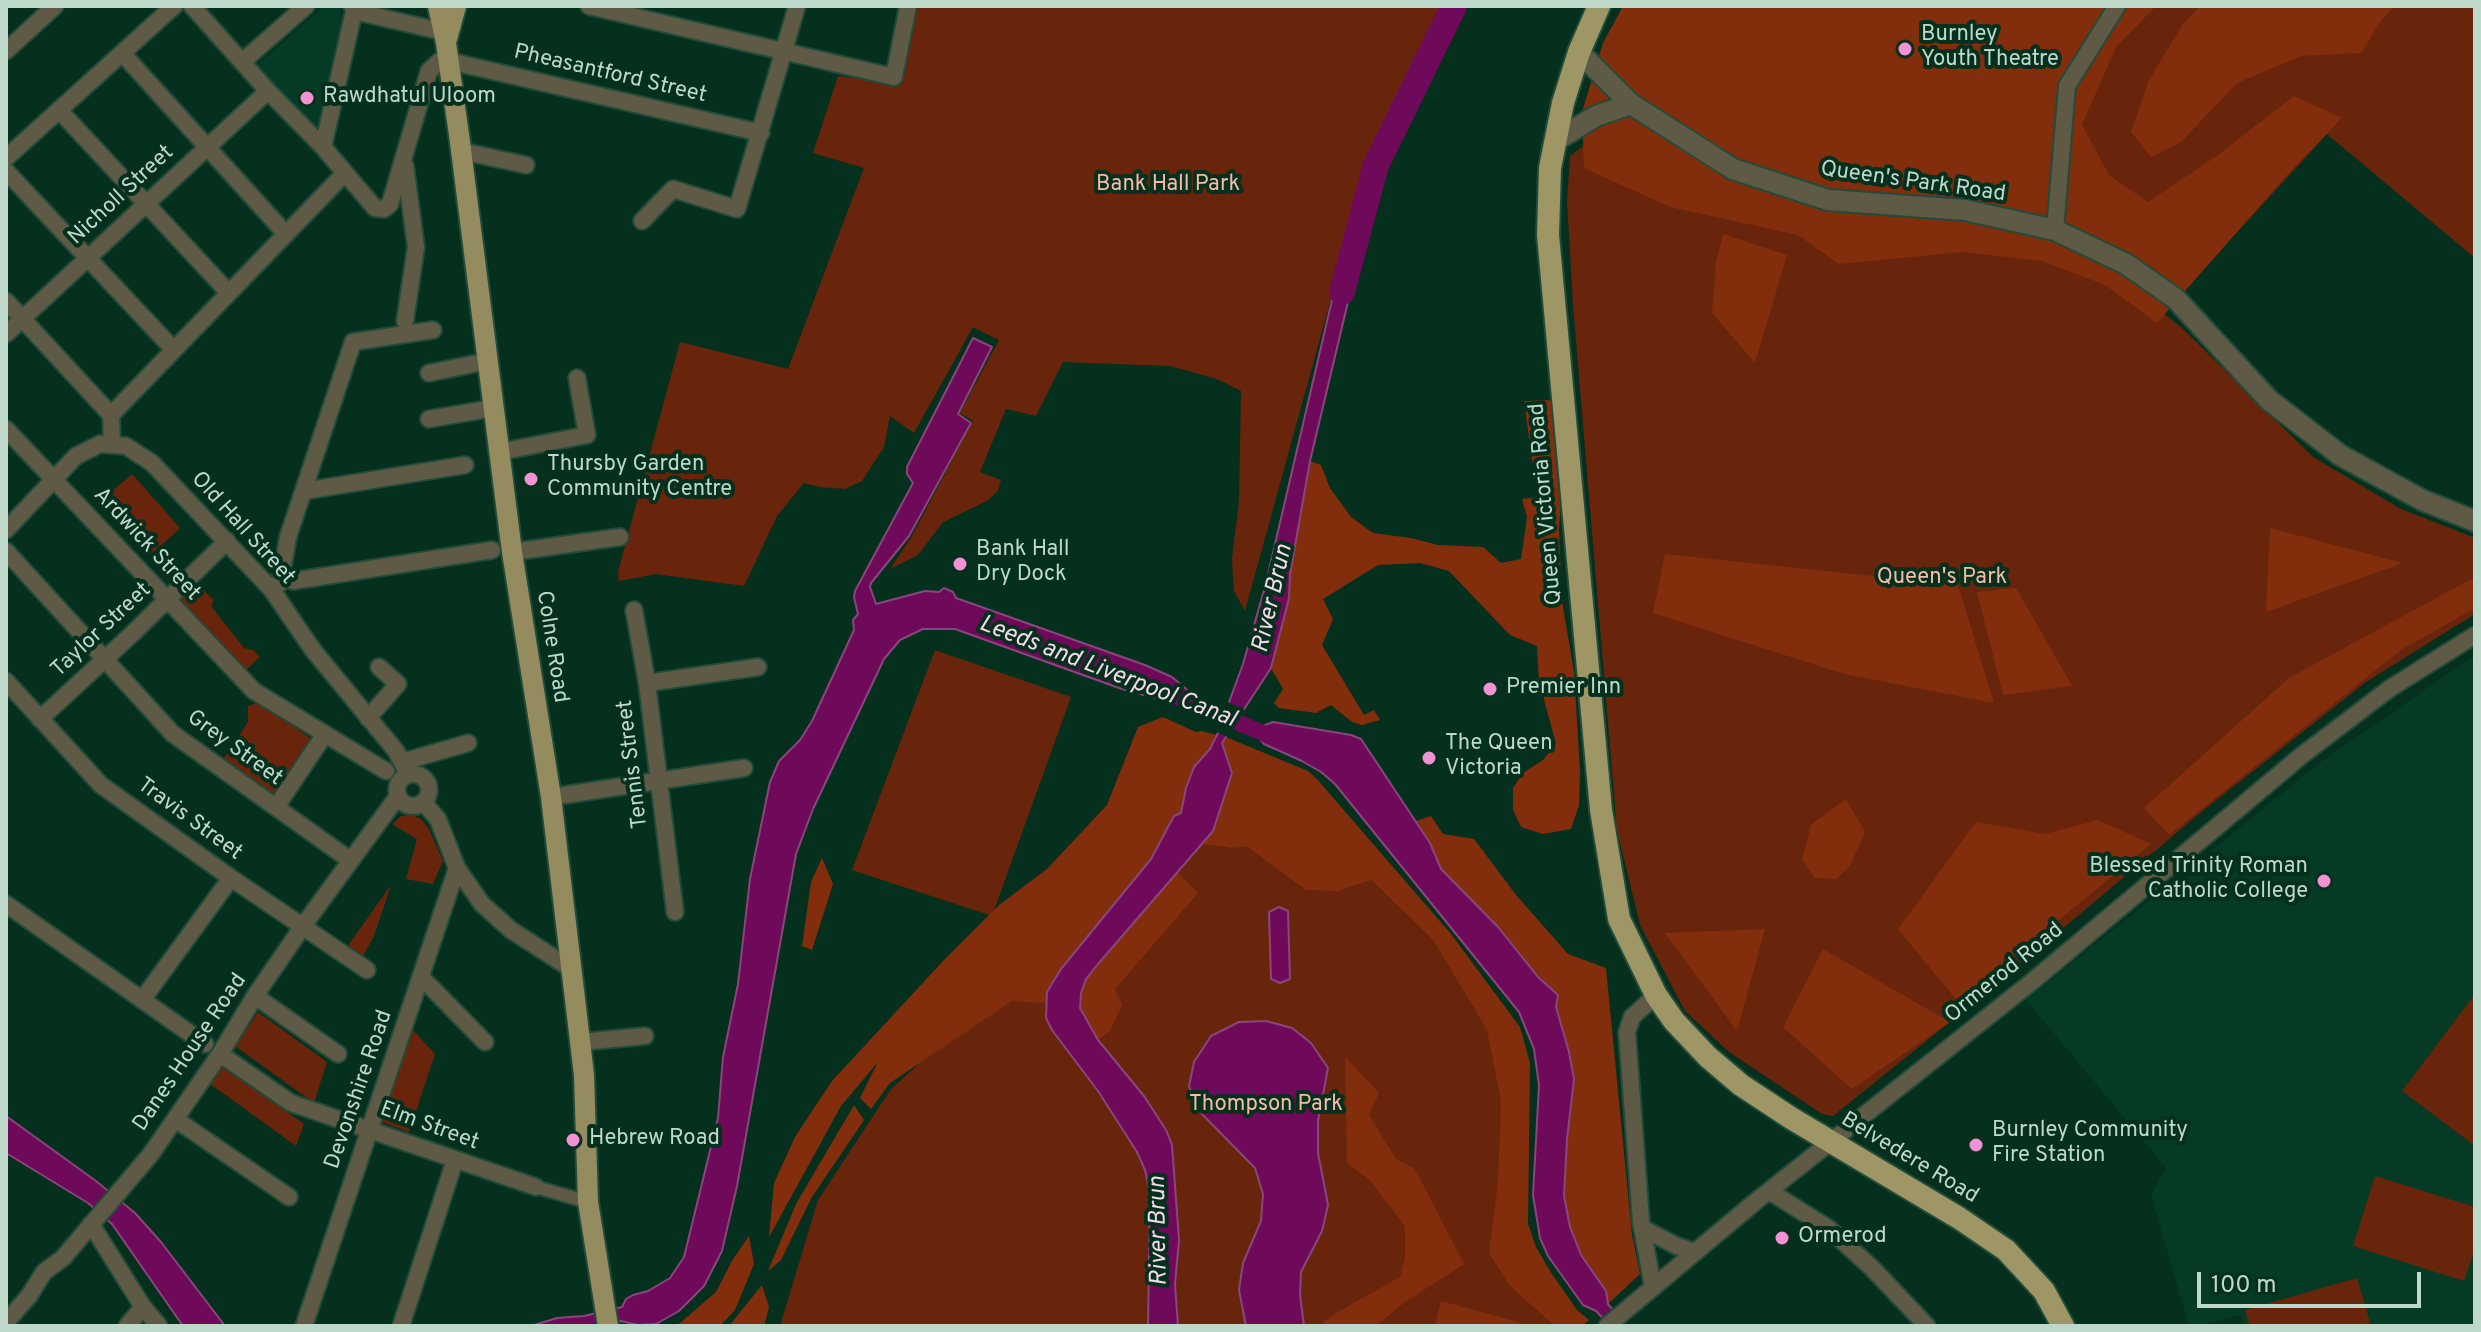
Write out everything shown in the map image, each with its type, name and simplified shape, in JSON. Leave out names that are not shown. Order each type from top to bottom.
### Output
[{"type":"highway","name":"Queen Victoria Road","points":[[1599,6],[1579,52],[1563,103],[1550,168],[1548,235],[1604,840],[1619,919],[1656,995],[1674,1021],[1708,1057]]},
{"type":"highway","name":"Belvedere Road","points":[[1708,1057],[1741,1085],[1830,1143],[1959,1218],[2006,1250],[2044,1291],[2063,1326]]},
{"type":"main road","name":"Colne Road","points":[[438,6],[461,151],[494,408],[499,452],[502,551],[551,797],[581,1042],[588,1202],[608,1326]]},
{"type":"main road","points":[[446,45],[456,6]]},
{"type":"street","points":[[6,51],[55,6]]},
{"type":"street","points":[[6,158],[174,6]]},
{"type":"street","points":[[192,6],[323,147],[375,208],[384,209],[390,204],[429,71],[446,45]]},
{"type":"street","points":[[242,62],[306,6]]},
{"type":"street","points":[[589,6],[894,77],[908,6]]},
{"type":"street","points":[[642,221],[673,189],[737,209],[797,6]]},
{"type":"street","points":[[2055,230],[2067,86],[2117,6]]},
{"type":"street","points":[[323,147],[353,8]]},
{"type":"street","name":"Pheasantford Street","points":[[353,8],[446,45],[761,133]]},
{"type":"street","name":"Queen's Park Road","points":[[1579,52],[1631,104],[1733,169],[1828,200],[1965,210],[2055,230],[2126,264],[2176,299],[2269,400],[2340,455],[2422,500],[2475,521]]},
{"type":"street","points":[[122,53],[285,233]]},
{"type":"street","name":"Nicholl Street","points":[[6,334],[268,91]]},
{"type":"street","points":[[1555,141],[1596,116],[1631,104]]},
{"type":"street","points":[[59,110],[229,293]]},
{"type":"street","points":[[461,151],[526,165]]},
{"type":"street","points":[[404,160],[416,247],[405,321]]},
{"type":"street","points":[[6,171],[174,350]]},
{"type":"street","points":[[111,415],[345,173]]},
{"type":"street","points":[[6,301],[111,415],[112,444],[100,444],[76,456],[6,530]]},
{"type":"street","points":[[433,330],[353,342],[288,537],[276,583],[620,537]]},
{"type":"street","points":[[429,373],[488,361]]},
{"type":"street","points":[[499,452],[587,435],[577,378]]},
{"type":"street","points":[[429,419],[494,408]]},
{"type":"street","name":"Ardwick Street","points":[[6,429],[254,691],[386,771]]},
{"type":"street","name":"Old Hall Street","points":[[112,444],[126,446],[152,463],[227,541],[276,583],[313,650],[405,768]]},
{"type":"street","points":[[304,491],[465,465]]},
{"type":"street","name":"Taylor Street","points":[[40,719],[227,541]]},
{"type":"street","name":"Grey Street","points":[[6,551],[173,734],[350,860]]},
{"type":"street","name":"Tennis Street","points":[[634,610],[647,683],[675,912]]},
{"type":"street","name":"Ormerod Road","points":[[1607,1326],[1769,1191],[2025,987],[2301,756],[2389,689],[2475,635]]},
{"type":"street","points":[[368,718],[398,684],[379,667]]},
{"type":"street","points":[[647,683],[758,667]]},
{"type":"street","name":"Travis Street","points":[[6,681],[101,785],[367,970]]},
{"type":"street","points":[[276,807],[325,734]]},
{"type":"street","points":[[405,768],[420,775],[428,784],[429,791],[423,802],[410,805],[398,796],[398,785],[405,768],[468,743]]},
{"type":"street","points":[[551,797],[744,768]]},
{"type":"street","name":"Danes House Road","points":[[6,1322],[29,1296],[44,1272],[63,1258],[151,1154],[303,926],[398,796]]},
{"type":"street","points":[[423,802],[438,819],[457,868],[482,904],[511,930],[573,970]]},
{"type":"street","name":"Devonshire Road","points":[[304,1326],[457,868]]},
{"type":"street","points":[[142,1000],[231,878]]},
{"type":"street","points":[[6,904],[205,1044]]},
{"type":"street","points":[[422,978],[485,1042]]},
{"type":"street","points":[[1653,1287],[1642,1228],[1627,1032],[1632,1017],[1656,995]]},
{"type":"street","points":[[255,996],[338,1054]]},
{"type":"street","points":[[581,1042],[645,1036]]},
{"type":"street","name":"Elm Street","points":[[220,1054],[291,1103],[588,1202]]},
{"type":"street","points":[[175,1119],[289,1197]]},
{"type":"street","points":[[401,1326],[455,1160]]},
{"type":"street","points":[[1769,1191],[1828,1228],[1872,1268],[1927,1326]]},
{"type":"street","points":[[93,1222],[143,1307],[159,1326]]},
{"type":"street","points":[[1642,1228],[1694,1252]]},
{"type":"street","points":[[127,1326],[143,1307]]},
{"type":"shaded area","name":"Rawdhatul Uloom","points":[[324,6],[340,6],[344,29],[318,131],[257,65]]},
{"type":"shaded area","points":[[1623,6],[2156,6],[2116,47],[2082,125],[2109,175],[2148,202],[2218,155],[2294,96],[2342,118],[2286,176],[2157,323],[2105,285],[2042,261],[1963,252],[1839,264],[1798,235],[1670,207],[1584,168],[1582,112],[1603,43]]},
{"type":"shaded area","points":[[2200,6],[2396,6],[2382,19],[2361,53],[2301,56],[2237,83],[2181,142],[2151,157],[2131,132],[2149,80],[2183,24]]},
{"type":"shaded area","points":[[1723,234],[1787,255],[1755,363],[1712,313],[1716,263]]},
{"type":"shaded area","points":[[1552,400],[1562,480],[1559,529],[1562,601],[1574,672],[1580,772],[1579,805],[1571,829],[1543,834],[1521,827],[1513,810],[1513,788],[1523,773],[1543,760],[1556,744],[1539,681],[1537,646],[1510,635],[1449,571],[1420,563],[1378,565],[1323,599],[1333,619],[1322,645],[1364,715],[1374,710],[1380,720],[1362,725],[1352,722],[1331,705],[1316,713],[1279,708],[1274,703],[1283,689],[1271,668],[1289,598],[1290,574],[1310,461],[1321,465],[1330,488],[1351,517],[1373,533],[1438,545],[1483,547],[1501,563],[1521,559],[1527,517],[1522,499],[1537,497],[1524,401]]},
{"type":"shaded area","points":[[2270,528],[2403,563],[2266,612]]},
{"type":"shaded area","points":[[1665,554],[1958,585],[1994,703],[1844,674],[1653,613]]},
{"type":"shaded area","points":[[2475,577],[2475,608],[2401,650],[2169,835],[2144,808],[2289,678]]},
{"type":"shaded area","points":[[2016,588],[2072,686],[2003,695],[1977,592]]},
{"type":"shaded area","name":"Blessed Trinity Roman Catholic College","points":[[2475,655],[2475,1326],[2245,1326],[2241,1315],[2189,1326],[2151,1195],[2166,1168],[2026,1000],[2322,761]]},
{"type":"shaded area","points":[[1163,717],[1196,732],[1217,735],[1181,813],[1174,816],[1165,838],[1134,882],[1061,969],[1047,992],[1046,1003],[1012,1001],[890,1083],[871,1109],[860,1098],[878,1062],[841,1106],[769,1237],[774,1183],[795,1137],[832,1081],[944,960],[999,905],[1047,869],[1107,805],[1138,727]]},
{"type":"shaded area","points":[[1226,737],[1308,771],[1317,779],[1451,934],[1520,1027],[1530,1063],[1528,1224],[1536,1247],[1550,1271],[1577,1310],[1589,1320],[1582,1326],[1555,1326],[1510,1286],[1489,1253],[1498,1183],[1501,1101],[1487,1030],[1433,940],[1371,880],[1339,891],[1306,890],[1248,847],[1200,844],[1213,831],[1232,773],[1222,743]]},
{"type":"shaded area","points":[[1846,799],[1865,832],[1850,866],[1836,879],[1815,878],[1802,860],[1811,825]]},
{"type":"shaded area","points":[[1431,816],[1443,834],[1474,839],[1516,895],[1568,954],[1606,968],[1632,1235],[1640,1274],[1608,1304],[1606,1291],[1581,1255],[1570,1227],[1564,1196],[1567,1139],[1557,995],[1538,977],[1498,927],[1441,869],[1416,821]]},
{"type":"shaded area","points":[[2098,820],[2151,844],[1959,1003],[1898,929],[1976,822],[2045,834]]},
{"type":"shaded area","points":[[822,858],[833,884],[812,950],[802,946],[811,882]]},
{"type":"shaded area","points":[[1176,871],[1198,893],[1115,989],[1122,1005],[1110,1031],[1098,1040],[1080,1008],[1086,979]]},
{"type":"shaded area","points":[[1765,929],[1737,1031],[1665,933]]},
{"type":"shaded area","points":[[1823,949],[1950,1022],[1852,1089],[1783,1027]]},
{"type":"shaded area","points":[[1345,1057],[1379,1093],[1369,1115],[1396,1159],[1415,1169],[1464,1264],[1405,1302],[1376,1326],[1324,1326],[1324,1321],[1400,1277],[1405,1259],[1405,1226],[1369,1179],[1347,1163]]},
{"type":"shaded area","points":[[854,1105],[864,1120],[812,1197],[781,1260],[768,1271],[796,1204]]},
{"type":"shaded area","points":[[749,1236],[754,1264],[735,1310],[720,1326],[673,1326],[716,1292]]},
{"type":"shaded area","points":[[762,1285],[769,1307],[764,1326],[729,1326]]},
{"type":"shaded area","points":[[1441,1301],[1519,1322],[1519,1326],[1435,1326]]},
{"type":"green space","name":"Bank Hall Park","points":[[918,6],[1446,6],[1383,123],[1371,153],[1245,611],[1234,591],[1232,559],[1239,501],[1241,391],[1217,379],[1170,366],[1063,362],[1036,416],[1006,409],[980,472],[1001,480],[998,491],[987,501],[943,522],[918,555],[890,569],[912,536],[973,421],[960,413],[999,340],[973,327],[914,433],[890,416],[884,447],[862,481],[845,489],[804,483],[777,516],[744,586],[656,574],[619,581],[618,572],[680,342],[788,369],[864,168],[813,153],[838,76],[901,84]]},
{"type":"green space","points":[[2099,6],[2475,6],[2475,258],[2327,134],[2176,299],[2055,230]]},
{"type":"green space","name":"Queen's Park","points":[[1600,133],[2030,239],[2120,280],[2181,327],[2313,457],[2401,509],[2475,538],[2475,614],[2366,682],[2200,813],[1991,989],[1833,1116],[1822,1114],[1729,1052],[1685,1011],[1640,925],[1617,830],[1567,201],[1570,156]]},
{"type":"green space","points":[[132,474],[180,528],[151,555],[102,500]]},
{"type":"green space","points":[[195,582],[214,600],[211,606],[244,648],[253,650],[260,657],[245,671],[178,599]]},
{"type":"green space","points":[[935,650],[1071,697],[992,916],[852,870]]},
{"type":"green space","points":[[263,704],[311,739],[271,796],[222,761],[248,722],[248,706]]},
{"type":"green space","points":[[412,815],[421,819],[429,829],[443,861],[433,884],[406,879],[417,839],[392,824],[401,816]]},
{"type":"green space","name":"Thompson Park","points":[[1200,844],[1248,847],[1271,862],[1339,891],[1371,880],[1433,940],[1487,1030],[1509,1101],[1507,1187],[1563,1326],[780,1326],[818,1200],[891,1089],[999,992],[1093,973]]},
{"type":"green space","points":[[391,885],[374,936],[362,958],[347,947]]},
{"type":"green space","points":[[2475,994],[2475,1146],[2402,1091]]},
{"type":"green space","points":[[258,1012],[327,1062],[314,1103],[235,1046]]},
{"type":"green space","points":[[413,1030],[435,1054],[409,1132],[382,1122]]},
{"type":"green space","points":[[222,1065],[304,1124],[296,1146],[209,1083]]},
{"type":"green space","points":[[2375,1176],[2475,1207],[2475,1248],[2464,1281],[2353,1246]]},
{"type":"green space","points":[[2357,1278],[2371,1326],[2250,1326],[2245,1310]]},
{"type":"water","points":[[1342,257],[1358,260],[1310,461],[1290,574],[1289,598],[1271,668],[1222,743],[1232,773],[1213,831],[1098,964],[1086,979],[1081,993],[1080,1008],[1098,1040],[1144,1096],[1172,1145],[1179,1240],[1175,1284],[1178,1326],[1148,1326],[1150,1193],[1145,1170],[1098,1091],[1052,1030],[1046,1018],[1047,992],[1061,969],[1151,859],[1174,816],[1181,813],[1194,767],[1210,749],[1217,735],[1243,664],[1265,587]]},
{"type":"water","points":[[973,338],[992,347],[958,414],[971,423],[909,536],[871,583],[876,604],[925,591],[939,592],[944,588],[953,592],[956,598],[1172,677],[1191,693],[1198,705],[1161,700],[1119,688],[955,629],[923,629],[900,640],[884,659],[813,809],[796,854],[737,1186],[722,1251],[704,1286],[679,1311],[656,1324],[638,1325],[621,1321],[600,1326],[531,1326],[557,1318],[584,1316],[622,1307],[626,1299],[670,1278],[684,1257],[718,1118],[723,1057],[738,984],[750,879],[770,782],[779,761],[800,740],[812,721],[854,630],[853,620],[858,614],[855,591],[913,483],[907,474],[907,467]]},
{"type":"water","points":[[1273,722],[1361,739],[1430,843],[1441,869],[1498,927],[1538,977],[1558,995],[1556,1007],[1574,1079],[1564,1196],[1570,1227],[1581,1255],[1606,1291],[1608,1304],[1626,1326],[1610,1326],[1596,1311],[1583,1305],[1548,1256],[1540,1238],[1533,1195],[1539,1085],[1534,1049],[1519,1012],[1335,784],[1302,761],[1264,744],[1252,730]]},
{"type":"water","points":[[1279,907],[1288,911],[1290,979],[1280,983],[1271,979],[1269,912]]},
{"type":"water","points":[[1266,1021],[1292,1028],[1311,1043],[1328,1068],[1318,1121],[1318,1153],[1328,1205],[1322,1231],[1301,1272],[1304,1326],[1246,1326],[1239,1290],[1243,1263],[1261,1221],[1263,1194],[1255,1168],[1197,1109],[1189,1086],[1194,1062],[1211,1036],[1239,1022]]},
{"type":"water","points":[[6,1116],[135,1213],[225,1326],[183,1326],[112,1224],[88,1203],[6,1153]]},
{"type":"pier","points":[[1226,701],[1248,712],[1230,738],[1214,731]]},
{"type":"waterway","name":"River Brun","points":[[1342,292],[1376,165],[1454,6]]},
{"type":"waterway","name":"Leeds and Liverpool Canal","points":[[1177,697],[1270,736]]},
{"type":"place","name":"Burnley Youth Theatre","points":[[1905,49]]},
{"type":"place","name":"Rawdhatul Uloom","points":[[307,98]]},
{"type":"place","name":"Thursby Garden Community Centre","points":[[531,479]]},
{"type":"place","name":"Bank Hall Dry Dock","points":[[960,564]]},
{"type":"place","name":"Premier Inn","points":[[1490,689]]},
{"type":"place","name":"The Queen Victoria","points":[[1429,758]]},
{"type":"place","name":"Blessed Trinity Roman Catholic College","points":[[2324,881]]},
{"type":"place","name":"Hebrew Road","points":[[573,1140]]},
{"type":"place","name":"Burnley Community Fire Station","points":[[1976,1145]]},
{"type":"place","name":"Ormerod","points":[[1782,1238]]}]
